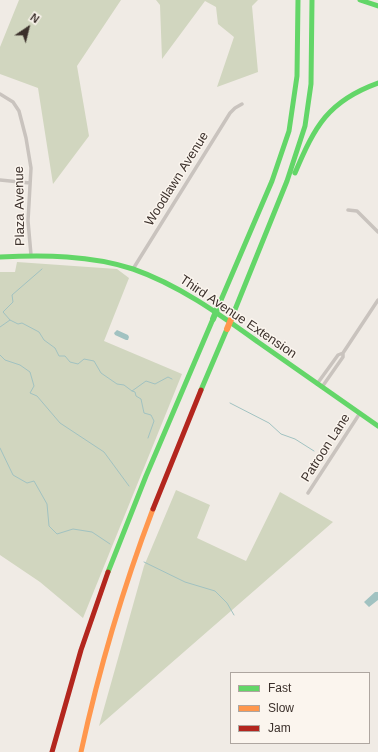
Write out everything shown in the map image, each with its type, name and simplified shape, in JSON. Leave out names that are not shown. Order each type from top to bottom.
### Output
[{"type":"main road","points":[[52,752],[80,652],[109,569],[136,501],[272,181],[288,131],[296,87],[298,0]]},
{"type":"main road","points":[[81,752],[107,648],[135,558],[168,470],[296,159],[308,112],[312,77],[312,0]]},
{"type":"main road","points":[[360,0],[378,6]]},
{"type":"main road","points":[[272,219],[286,193],[310,138],[320,122],[333,108],[347,97],[364,88],[378,83]]},
{"type":"main road","name":"Third Avenue Extension","points":[[0,257],[31,255],[71,256],[133,269],[166,283],[199,302],[378,426]]},
{"type":"street","name":"Plaza Avenue","points":[[0,94],[13,102],[19,111],[31,168],[28,221],[31,255]]},
{"type":"street","name":"Woodlawn Avenue","points":[[133,269],[230,113],[242,104]]},
{"type":"street","points":[[0,180],[30,183]]},
{"type":"street","points":[[348,210],[357,211],[378,232]]},
{"type":"street","points":[[319,385],[338,355],[343,353],[378,300]]},
{"type":"street","name":"Patroon Lane","points":[[308,493],[360,413]]},
{"type":"green space","points":[[19,0],[121,0],[77,66],[89,136],[53,184],[38,88],[0,74],[0,47]]},
{"type":"green space","points":[[156,0],[258,0],[252,6],[258,72],[217,87],[234,37],[218,24],[216,7],[205,1],[162,59],[160,5]]},
{"type":"green space","points":[[17,262],[117,269],[129,278],[104,341],[182,374],[83,618],[40,582],[0,555],[0,272],[15,272]]},
{"type":"green space","points":[[176,490],[210,505],[197,538],[246,561],[280,492],[333,522],[99,726],[144,566]]},
{"type":"water","points":[[117,330],[128,335],[128,340],[115,335],[114,333]]},
{"type":"water","points":[[375,592],[378,592],[378,600],[369,607],[364,602]]},
{"type":"waterway","points":[[10,320],[3,312],[13,302],[12,295],[42,269]]},
{"type":"waterway","points":[[0,327],[10,320],[18,324],[22,323],[39,332],[44,340],[55,348],[59,356],[65,356],[70,362],[78,364],[84,359],[94,361],[101,373],[117,384],[124,385],[132,391],[146,381],[155,384],[168,377],[172,379]]},
{"type":"waterway","points":[[0,355],[5,360],[20,365],[30,372],[34,386],[30,393],[37,396],[60,423],[104,452],[129,486]]},
{"type":"waterway","points":[[132,391],[135,392],[136,396],[141,399],[144,413],[151,415],[154,421],[148,438]]},
{"type":"waterway","points":[[230,403],[269,423],[281,434],[295,439],[314,451]]},
{"type":"waterway","points":[[0,448],[13,475],[27,483],[34,481],[47,504],[49,526],[57,534],[73,529],[92,532],[110,544]]},
{"type":"waterway","points":[[144,562],[185,582],[215,591],[227,603],[234,615]]},
{"type":"traffic: fast","points":[[218,307],[272,181],[289,131],[297,76],[298,0]]},
{"type":"traffic: fast","points":[[232,317],[287,181],[305,126],[311,84],[312,0]]},
{"type":"traffic: fast","points":[[360,0],[378,6]]},
{"type":"traffic: fast","points":[[295,173],[309,142],[325,117],[347,98],[378,83]]},
{"type":"traffic: fast","points":[[0,257],[50,256],[100,261],[133,269],[166,283],[213,311],[378,426]]},
{"type":"traffic: fast","points":[[213,319],[218,307]]},
{"type":"traffic: fast","points":[[108,572],[146,476],[213,319]]},
{"type":"traffic: fast","points":[[201,390],[227,329]]},
{"type":"traffic: slow","points":[[227,329],[232,317]]},
{"type":"traffic: slow","points":[[81,752],[112,629],[153,509]]},
{"type":"traffic: jam","points":[[153,509],[201,390]]},
{"type":"traffic: jam","points":[[52,752],[81,650],[108,572]]}]
